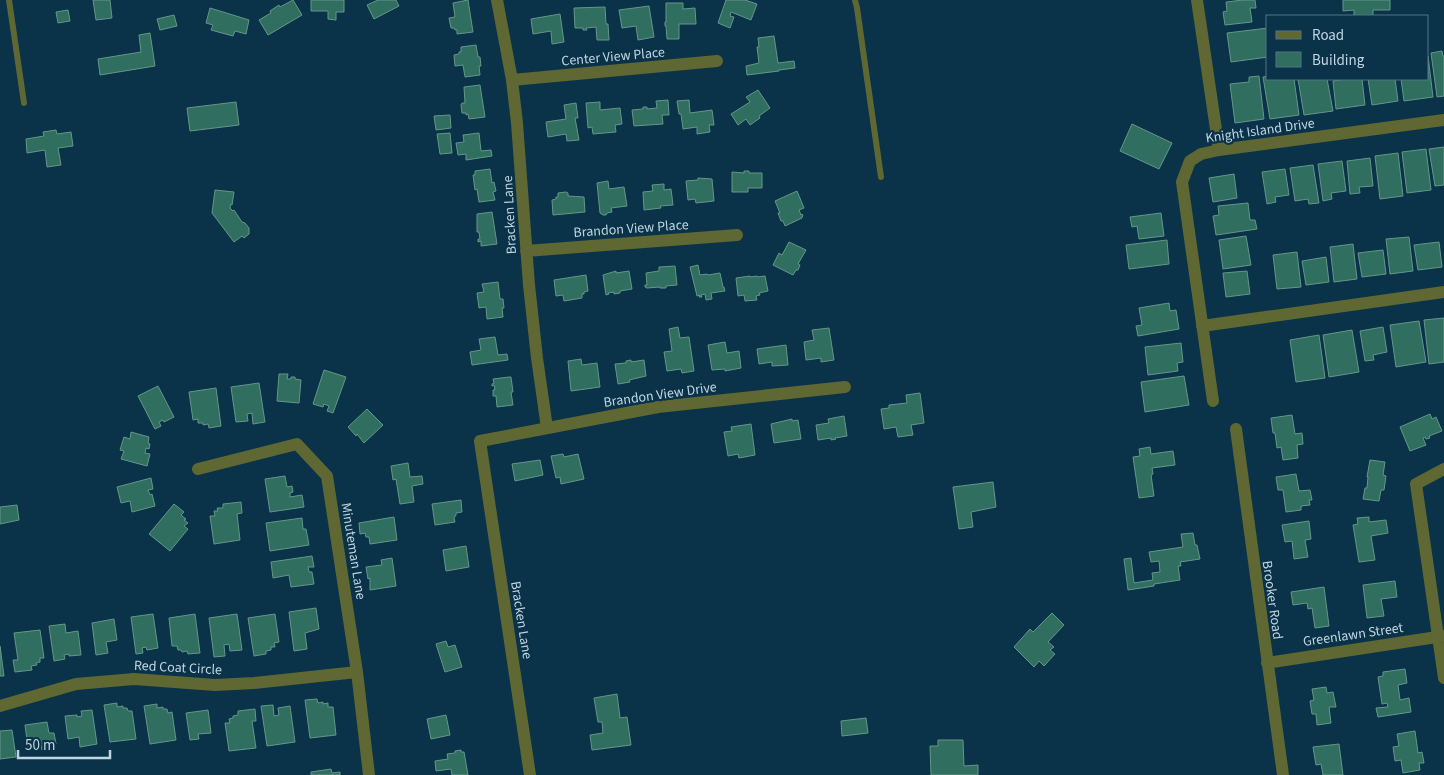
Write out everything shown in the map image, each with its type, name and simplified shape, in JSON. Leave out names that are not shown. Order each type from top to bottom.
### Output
[{"type":"street","name":"Bracken Lane","points":[[497,0],[512,80],[521,163],[526,251],[534,329],[548,428]]},
{"type":"street","points":[[1197,0],[1219,150]]},
{"type":"street","name":"Center View Place","points":[[512,80],[717,62]]},
{"type":"street","name":"Knight Island Drive","points":[[1213,401],[1182,182],[1190,161],[1201,154],[1219,150],[1444,120]]},
{"type":"street","name":"Brandon View Place","points":[[526,251],[737,235]]},
{"type":"street","points":[[1202,326],[1444,292]]},
{"type":"street","name":"Brandon View Drive","points":[[480,441],[621,413],[676,405],[845,387]]},
{"type":"street","name":"Brooker Road","points":[[1236,429],[1283,775]]},
{"type":"street","name":"Bracken Lane","points":[[480,441],[530,775]]},
{"type":"street","name":"Minuteman Lane","points":[[198,469],[296,444],[327,476],[357,672],[369,775]]},
{"type":"street","points":[[1444,469],[1416,484],[1441,637],[1444,678]]},
{"type":"street","name":"Greenlawn Street","points":[[1267,662],[1441,637]]},
{"type":"street","name":"Red Coat Circle","points":[[0,706],[76,684],[134,679],[215,685],[254,683],[357,672]]},
{"type":"lane","points":[[9,0],[24,103]]},
{"type":"lane","points":[[855,0],[881,177]]},
{"type":"building","points":[[93,0],[110,0],[112,18],[96,20]]},
{"type":"building","points":[[293,0],[302,15],[268,35],[259,20],[271,13],[270,11],[279,5],[280,7]]},
{"type":"building","points":[[311,0],[344,0],[344,12],[336,12],[336,20],[328,19],[328,11],[311,11]]},
{"type":"building","points":[[378,0],[396,0],[399,6],[374,19],[367,5]]},
{"type":"building","points":[[468,0],[473,32],[457,34],[457,30],[451,28],[449,18],[455,17],[453,3]]},
{"type":"building","points":[[726,0],[745,0],[757,4],[751,20],[731,12],[730,16],[734,17],[730,28],[718,23]]},
{"type":"building","points":[[1255,0],[1256,8],[1250,8],[1252,22],[1225,25],[1223,12],[1227,11],[1226,2]]},
{"type":"building","points":[[1343,0],[1390,0],[1390,10],[1373,10],[1373,15],[1354,15],[1354,10],[1343,11]]},
{"type":"building","points":[[666,3],[683,3],[683,9],[695,8],[696,24],[679,24],[679,39],[667,39],[665,26]]},
{"type":"building","points":[[649,6],[654,37],[638,40],[636,26],[622,28],[619,10]]},
{"type":"building","points":[[605,7],[609,40],[597,40],[596,27],[586,28],[587,30],[575,28],[574,8]]},
{"type":"building","points":[[210,8],[249,20],[246,34],[235,31],[233,36],[211,30],[213,25],[206,23]]},
{"type":"building","points":[[68,10],[70,21],[58,23],[56,12]]},
{"type":"building","points":[[560,14],[564,42],[552,44],[551,31],[533,34],[531,19]]},
{"type":"building","points":[[174,15],[177,26],[160,30],[157,19]]},
{"type":"building","points":[[1266,28],[1266,57],[1231,62],[1227,33]]},
{"type":"building","points":[[150,33],[155,66],[100,75],[98,59],[141,52],[139,35]]},
{"type":"building","points":[[774,36],[778,63],[794,61],[795,68],[747,75],[746,66],[759,63],[758,38]]},
{"type":"building","points":[[476,45],[478,57],[480,57],[480,75],[465,77],[463,65],[455,66],[454,55],[461,52],[461,47]]},
{"type":"building","points":[[1442,51],[1444,56],[1444,96],[1437,97],[1431,53]]},
{"type":"building","points":[[1429,64],[1433,97],[1404,101],[1401,80],[1429,80]]},
{"type":"building","points":[[1259,76],[1264,119],[1235,123],[1230,84],[1249,82],[1249,77]]},
{"type":"building","points":[[1266,76],[1266,80],[1294,80],[1299,115],[1270,119],[1263,77]]},
{"type":"building","points":[[1298,80],[1327,80],[1333,111],[1304,115]]},
{"type":"building","points":[[1362,80],[1365,105],[1336,109],[1333,81]]},
{"type":"building","points":[[1368,80],[1395,80],[1398,101],[1372,105]]},
{"type":"building","points":[[480,85],[485,117],[469,119],[468,114],[462,113],[461,105],[465,103],[464,87]]},
{"type":"building","points":[[758,90],[770,108],[750,125],[746,119],[738,125],[731,114],[750,102],[746,97]]},
{"type":"building","points":[[668,100],[669,115],[662,115],[663,124],[634,126],[632,110],[643,109],[643,107],[647,107],[647,109],[657,108],[656,101]]},
{"type":"building","points":[[689,100],[690,113],[712,110],[714,125],[709,125],[710,132],[697,134],[697,127],[683,129],[677,101]]},
{"type":"building","points":[[236,102],[239,125],[190,131],[187,108]]},
{"type":"building","points":[[600,102],[600,110],[620,108],[622,124],[615,125],[616,132],[593,134],[592,127],[588,128],[586,103]]},
{"type":"building","points":[[576,103],[578,118],[575,118],[579,140],[567,141],[566,134],[548,137],[546,122],[566,119],[564,105]]},
{"type":"building","points":[[450,115],[451,128],[436,130],[434,116]]},
{"type":"building","points":[[1132,124],[1172,143],[1159,169],[1120,151]]},
{"type":"building","points":[[56,130],[57,134],[71,132],[73,146],[58,148],[61,165],[47,167],[45,150],[27,153],[26,139],[44,136],[43,132]]},
{"type":"building","points":[[450,133],[452,153],[440,154],[437,134]]},
{"type":"building","points":[[479,133],[481,151],[491,150],[492,156],[466,160],[466,154],[458,155],[456,143],[464,142],[463,135]]},
{"type":"building","points":[[1444,147],[1444,185],[1435,186],[1429,149]]},
{"type":"building","points":[[1426,149],[1431,190],[1407,193],[1402,152]]},
{"type":"building","points":[[1398,153],[1403,196],[1380,199],[1375,156]]},
{"type":"building","points":[[1370,158],[1373,186],[1359,187],[1360,193],[1350,194],[1347,161]]},
{"type":"building","points":[[1342,161],[1346,191],[1331,193],[1332,199],[1323,201],[1318,164]]},
{"type":"building","points":[[1313,165],[1319,203],[1309,204],[1308,199],[1295,201],[1290,168]]},
{"type":"building","points":[[490,169],[492,183],[494,182],[496,191],[493,192],[495,200],[479,202],[473,175],[475,175],[475,171]]},
{"type":"building","points":[[1285,169],[1289,195],[1275,197],[1276,202],[1267,204],[1262,172]]},
{"type":"building","points":[[744,171],[762,173],[762,188],[748,188],[748,192],[732,192],[732,172],[744,173]]},
{"type":"building","points":[[1234,174],[1237,198],[1213,202],[1209,178]]},
{"type":"building","points":[[698,178],[712,179],[714,201],[696,203],[695,199],[688,200],[686,181],[698,180]]},
{"type":"building","points":[[608,181],[609,189],[624,187],[627,206],[611,208],[612,212],[603,215],[600,213],[597,183]]},
{"type":"building","points":[[664,184],[664,190],[671,189],[673,205],[644,210],[643,192],[653,191],[652,185]]},
{"type":"building","points":[[215,190],[234,192],[230,208],[234,210],[242,222],[249,228],[249,234],[244,238],[242,236],[234,242],[212,213]]},
{"type":"building","points":[[797,191],[804,208],[799,210],[803,216],[785,226],[783,221],[781,221],[775,201]]},
{"type":"building","points":[[566,192],[568,196],[584,197],[585,212],[553,215],[552,200],[558,197],[558,193]]},
{"type":"building","points":[[1248,203],[1250,220],[1255,220],[1257,229],[1216,235],[1213,216],[1219,215],[1218,206]]},
{"type":"building","points":[[492,212],[497,244],[481,246],[481,241],[478,242],[478,239],[480,239],[479,232],[477,232],[477,214]]},
{"type":"building","points":[[1161,213],[1164,236],[1139,239],[1137,226],[1132,227],[1130,217]]},
{"type":"building","points":[[1246,236],[1251,265],[1223,269],[1219,240]]},
{"type":"building","points":[[1409,237],[1413,271],[1390,274],[1386,239]]},
{"type":"building","points":[[1167,240],[1169,264],[1129,269],[1126,245]]},
{"type":"building","points":[[789,242],[806,250],[798,264],[800,265],[798,270],[793,275],[773,265],[779,253],[782,255]]},
{"type":"building","points":[[1439,242],[1442,267],[1418,270],[1414,245]]},
{"type":"building","points":[[1353,244],[1357,279],[1334,282],[1330,247]]},
{"type":"building","points":[[1383,250],[1386,274],[1362,277],[1358,253]]},
{"type":"building","points":[[1297,252],[1301,287],[1277,289],[1273,255]]},
{"type":"building","points":[[1326,257],[1329,282],[1306,285],[1302,261]]},
{"type":"building","points":[[698,265],[700,275],[720,273],[725,291],[711,293],[712,299],[706,300],[705,294],[701,295],[702,297],[699,297],[700,295],[697,296],[690,267]]},
{"type":"building","points":[[675,266],[677,285],[666,286],[666,288],[645,287],[647,285],[646,273],[659,271],[659,267]]},
{"type":"building","points":[[616,271],[616,273],[629,271],[632,289],[606,295],[603,275]]},
{"type":"building","points":[[1247,271],[1250,294],[1226,297],[1223,273]]},
{"type":"building","points":[[586,275],[588,291],[582,294],[582,298],[564,301],[563,295],[556,296],[554,280]]},
{"type":"building","points":[[765,276],[768,291],[759,293],[760,295],[756,296],[757,300],[745,301],[744,295],[738,296],[736,278]]},
{"type":"building","points":[[498,282],[500,299],[503,299],[503,317],[487,319],[486,307],[479,308],[477,293],[484,292],[482,284]]},
{"type":"building","points":[[1169,303],[1170,311],[1176,310],[1179,329],[1138,336],[1136,326],[1142,325],[1139,308]]},
{"type":"building","points":[[1444,318],[1444,362],[1429,364],[1424,320]]},
{"type":"building","points":[[1419,321],[1426,362],[1396,367],[1390,325]]},
{"type":"building","points":[[678,327],[680,338],[689,337],[694,371],[682,373],[681,369],[667,371],[664,352],[672,351],[669,329]]},
{"type":"building","points":[[1383,327],[1387,352],[1373,355],[1374,360],[1365,361],[1360,331]]},
{"type":"building","points":[[829,328],[834,360],[821,362],[821,358],[806,360],[804,342],[814,340],[812,330]]},
{"type":"building","points":[[1352,330],[1359,372],[1329,377],[1323,335]]},
{"type":"building","points":[[1319,335],[1325,378],[1296,382],[1290,340]]},
{"type":"building","points":[[495,337],[498,355],[507,354],[508,360],[472,365],[470,352],[481,350],[479,339]]},
{"type":"building","points":[[725,342],[727,353],[739,351],[741,368],[725,371],[725,369],[712,370],[708,345]]},
{"type":"building","points":[[1181,343],[1183,362],[1177,363],[1178,371],[1148,375],[1145,347]]},
{"type":"building","points":[[786,345],[788,365],[772,366],[772,362],[759,364],[757,349]]},
{"type":"building","points":[[581,359],[582,365],[597,363],[600,387],[571,391],[568,361]]},
{"type":"building","points":[[631,360],[631,362],[644,360],[646,376],[618,384],[615,364],[626,363],[626,361]]},
{"type":"building","points":[[324,370],[346,377],[333,413],[327,411],[329,406],[324,404],[323,407],[313,404]]},
{"type":"building","points":[[279,374],[288,374],[287,379],[295,377],[295,379],[301,380],[299,403],[277,401]]},
{"type":"building","points":[[1184,376],[1189,405],[1145,412],[1141,382]]},
{"type":"building","points":[[511,377],[513,405],[497,407],[496,396],[493,396],[493,390],[495,390],[494,385],[492,386],[494,383],[493,379]]},
{"type":"building","points":[[259,383],[265,422],[253,424],[252,413],[247,414],[248,421],[236,422],[231,387]]},
{"type":"building","points":[[158,386],[174,417],[164,422],[163,420],[159,422],[161,426],[155,429],[138,396]]},
{"type":"building","points":[[216,388],[221,426],[209,428],[208,424],[198,423],[198,419],[193,420],[189,392]]},
{"type":"building","points":[[920,393],[924,423],[911,425],[913,435],[898,437],[896,427],[884,429],[881,409],[889,408],[889,405],[907,403],[906,395]]},
{"type":"building","points":[[367,409],[383,425],[364,443],[348,427]]},
{"type":"building","points":[[1430,414],[1432,419],[1436,417],[1442,431],[1429,436],[1430,438],[1423,438],[1426,445],[1410,451],[1400,427]]},
{"type":"building","points":[[1292,415],[1295,434],[1302,433],[1303,444],[1297,445],[1298,458],[1283,460],[1281,447],[1277,448],[1271,418]]},
{"type":"building","points":[[844,416],[847,436],[831,440],[831,438],[818,440],[816,425],[829,423],[828,419]]},
{"type":"building","points":[[792,419],[792,421],[798,420],[801,439],[774,443],[771,424]]},
{"type":"building","points":[[751,424],[755,455],[739,458],[738,454],[728,456],[724,432],[732,431],[731,427]]},
{"type":"building","points":[[131,432],[149,437],[149,449],[146,448],[145,453],[150,454],[147,466],[121,459],[124,451],[120,450],[124,437],[130,439]]},
{"type":"building","points":[[1150,447],[1151,454],[1173,451],[1175,465],[1152,468],[1154,496],[1139,498],[1133,457],[1140,456],[1139,449]]},
{"type":"building","points":[[563,454],[564,457],[578,454],[584,479],[561,484],[560,477],[556,478],[551,456]]},
{"type":"building","points":[[540,460],[543,475],[515,481],[512,464]]},
{"type":"building","points":[[1370,460],[1385,462],[1383,475],[1386,476],[1384,490],[1381,490],[1379,501],[1363,499],[1365,488],[1367,488]]},
{"type":"building","points":[[408,463],[410,477],[422,476],[423,484],[412,486],[414,502],[400,504],[396,479],[393,480],[391,466]]},
{"type":"building","points":[[1296,474],[1299,491],[1310,490],[1312,500],[1309,500],[1310,505],[1301,506],[1301,510],[1286,512],[1283,490],[1278,490],[1276,477]]},
{"type":"building","points":[[285,476],[287,487],[292,486],[293,492],[290,493],[290,497],[302,495],[304,507],[270,512],[265,479]]},
{"type":"building","points":[[151,478],[153,489],[148,490],[150,495],[152,494],[155,506],[132,512],[130,501],[121,503],[117,487]]},
{"type":"building","points":[[993,482],[996,507],[971,512],[973,527],[959,529],[953,487]]},
{"type":"building","points":[[461,500],[462,512],[456,513],[455,522],[435,525],[432,504]]},
{"type":"building","points":[[241,502],[242,513],[237,514],[240,540],[214,544],[210,516],[215,516],[214,511],[218,511],[217,508],[223,508],[223,504]]},
{"type":"building","points":[[174,504],[184,512],[181,515],[188,523],[184,526],[188,529],[170,551],[149,534]]},
{"type":"building","points":[[17,505],[19,520],[0,524],[0,507]]},
{"type":"building","points":[[394,517],[397,540],[370,544],[369,537],[366,537],[365,533],[360,534],[359,523]]},
{"type":"building","points":[[1369,517],[1369,522],[1386,520],[1388,533],[1371,536],[1375,560],[1359,562],[1353,525],[1358,524],[1357,518]]},
{"type":"building","points":[[302,518],[303,529],[306,529],[309,545],[270,551],[266,523]]},
{"type":"building","points":[[1309,521],[1311,539],[1305,540],[1308,557],[1294,559],[1292,541],[1285,542],[1282,525]]},
{"type":"building","points":[[1193,533],[1200,559],[1180,562],[1181,566],[1178,566],[1180,580],[1128,590],[1124,559],[1131,558],[1134,583],[1153,580],[1152,573],[1160,572],[1159,561],[1151,562],[1149,552],[1183,547],[1181,534]]},
{"type":"building","points":[[466,546],[469,567],[446,571],[443,550]]},
{"type":"building","points":[[312,556],[314,567],[308,567],[309,572],[312,572],[314,584],[291,587],[289,575],[273,578],[271,562]]},
{"type":"building","points":[[392,558],[396,586],[370,590],[370,578],[368,579],[366,567],[382,565],[381,560]]},
{"type":"building","points":[[1395,581],[1397,597],[1381,599],[1384,616],[1367,618],[1363,585]]},
{"type":"building","points":[[1324,587],[1329,626],[1315,628],[1312,608],[1308,609],[1307,603],[1293,605],[1291,592]]},
{"type":"building","points":[[316,608],[319,629],[305,633],[307,649],[294,651],[289,612]]},
{"type":"building","points":[[1052,613],[1064,625],[1048,642],[1054,647],[1050,650],[1055,654],[1044,666],[1039,661],[1034,667],[1014,647],[1030,629],[1033,632]]},
{"type":"building","points":[[153,614],[158,648],[147,650],[146,647],[142,648],[143,653],[136,654],[131,617]]},
{"type":"building","points":[[195,614],[200,653],[188,654],[187,651],[182,652],[178,650],[177,646],[172,646],[169,618]]},
{"type":"building","points":[[237,614],[242,650],[230,651],[229,644],[224,645],[225,656],[214,657],[209,618]]},
{"type":"building","points":[[275,614],[279,642],[274,643],[275,647],[271,647],[271,650],[266,651],[266,654],[254,656],[248,618]]},
{"type":"building","points":[[114,619],[117,640],[106,642],[108,653],[96,655],[92,623]]},
{"type":"building","points":[[65,624],[66,633],[78,631],[81,655],[64,655],[65,659],[54,661],[49,626]]},
{"type":"building","points":[[40,630],[44,658],[40,658],[40,662],[36,663],[37,665],[31,666],[32,670],[15,672],[13,660],[18,660],[14,633]]},
{"type":"building","points":[[446,641],[448,647],[455,645],[462,667],[445,672],[436,644]]},
{"type":"building","points":[[0,646],[4,676],[0,676]]},
{"type":"building","points":[[1405,669],[1407,683],[1398,685],[1400,700],[1409,698],[1411,712],[1378,717],[1376,708],[1388,707],[1387,703],[1382,704],[1378,677],[1383,676],[1383,672]]},
{"type":"building","points":[[1326,687],[1327,693],[1333,692],[1336,707],[1329,707],[1331,723],[1317,725],[1316,714],[1312,714],[1310,701],[1314,700],[1312,689]]},
{"type":"building","points":[[617,694],[620,718],[627,717],[631,745],[592,750],[590,735],[603,733],[602,722],[598,722],[594,698]]},
{"type":"building","points":[[317,699],[318,703],[328,703],[328,707],[333,707],[336,735],[310,738],[305,700]]},
{"type":"building","points":[[117,703],[117,707],[123,706],[128,711],[132,711],[136,739],[110,742],[104,705]]},
{"type":"building","points":[[157,704],[157,708],[163,707],[163,709],[167,709],[168,713],[172,712],[176,740],[150,744],[144,706]]},
{"type":"building","points":[[273,705],[274,716],[279,715],[278,708],[290,706],[295,742],[267,746],[261,706]]},
{"type":"building","points":[[255,709],[256,721],[252,721],[256,748],[229,751],[225,723],[230,723],[229,719],[238,715],[238,711]]},
{"type":"building","points":[[92,710],[97,744],[80,747],[79,737],[68,739],[65,716],[82,716],[81,711]]},
{"type":"building","points":[[208,710],[211,733],[198,734],[199,739],[190,740],[186,713]]},
{"type":"building","points":[[446,715],[450,735],[431,739],[427,719]]},
{"type":"building","points":[[866,718],[868,733],[842,736],[841,721]]},
{"type":"building","points":[[47,722],[49,733],[54,733],[56,744],[50,745],[51,749],[42,750],[41,746],[28,748],[25,725]]},
{"type":"building","points":[[12,730],[16,757],[0,759],[0,731]]},
{"type":"building","points":[[1415,731],[1418,753],[1422,752],[1424,763],[1419,763],[1420,770],[1403,773],[1401,760],[1395,761],[1393,747],[1399,746],[1397,734]]},
{"type":"building","points":[[938,740],[963,740],[964,766],[978,765],[978,775],[931,775],[930,746],[938,746]]},
{"type":"building","points":[[1339,744],[1343,775],[1323,775],[1321,764],[1316,765],[1313,747]]},
{"type":"building","points":[[461,750],[461,752],[464,752],[468,775],[452,775],[451,769],[436,771],[435,761],[448,759],[447,754]]},
{"type":"building","points":[[331,769],[332,773],[340,772],[340,775],[311,775],[311,772]]}]
